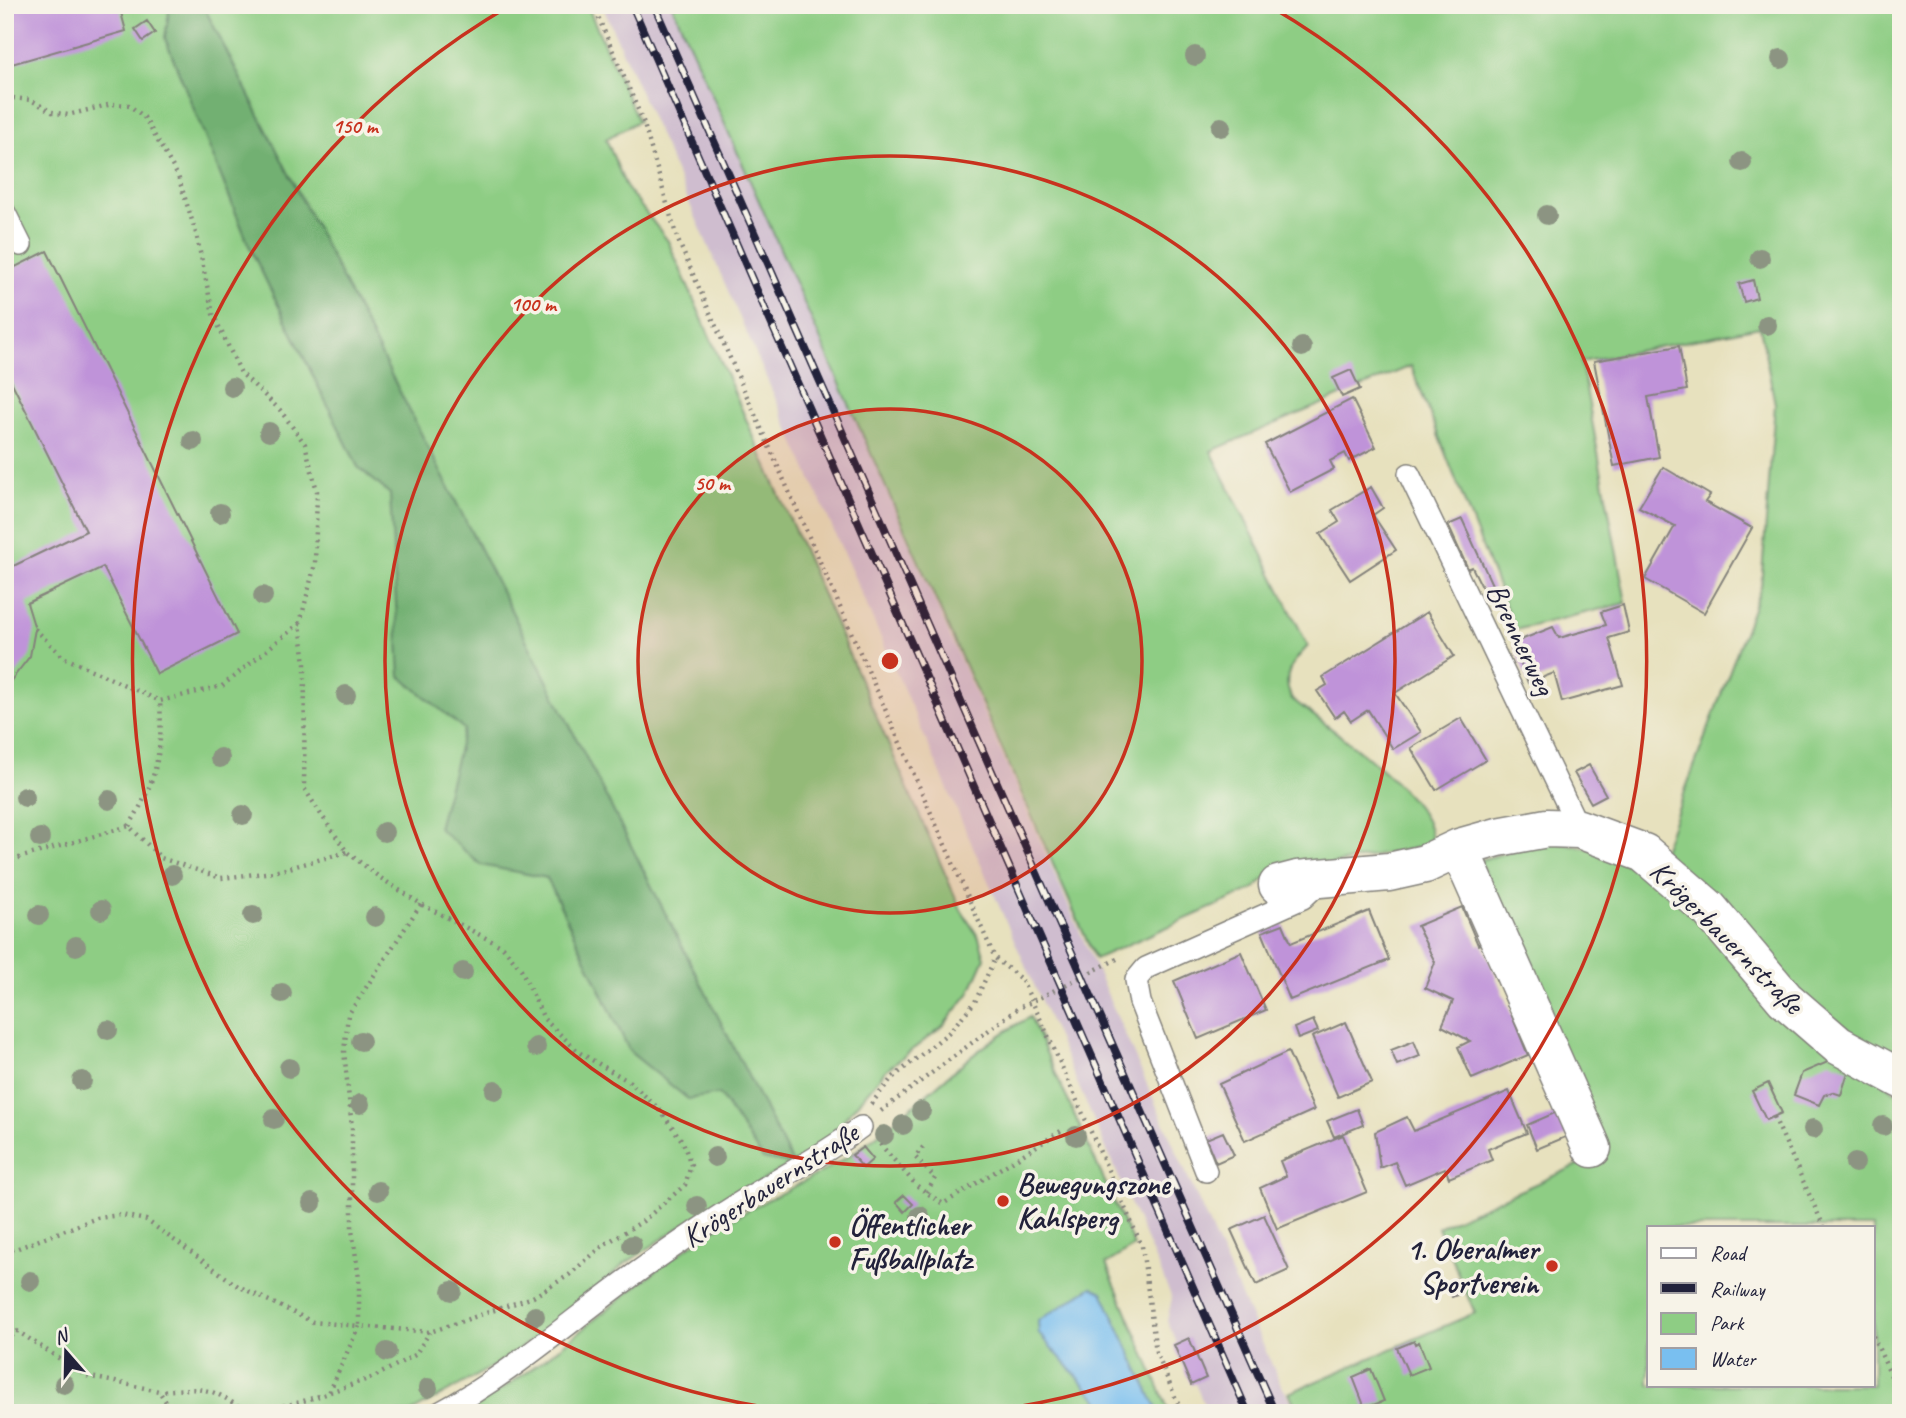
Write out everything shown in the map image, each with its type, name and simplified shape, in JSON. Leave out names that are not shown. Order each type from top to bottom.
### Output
[{"type":"street","name":"Krögerbauernstraße","points":[[1278,885],[1325,877],[1389,873],[1425,864],[1459,848],[1547,828],[1579,830],[1644,853],[1709,909],[1785,999],[1838,1045],[1901,1079]]},
{"type":"street","points":[[1459,848],[1592,1148]]},
{"type":"lane","points":[[5,213],[20,245]]},
{"type":"lane","name":"Brennerweg","points":[[1409,474],[1579,830]]},
{"type":"lane","points":[[1206,1171],[1140,1002],[1136,981],[1146,968],[1303,898],[1325,877]]},
{"type":"lane","name":"Krögerbauernstraße","points":[[439,1413],[482,1390],[663,1255],[748,1198],[824,1155],[861,1127]]},
{"type":"path","points":[[593,5],[643,121],[677,238],[995,958],[1022,980],[1142,1246],[1156,1352],[1182,1413]]},
{"type":"path","points":[[5,1253],[97,1218],[121,1215],[146,1220],[238,1286],[313,1322],[430,1332],[533,1297],[569,1275],[605,1244],[643,1221],[685,1185],[691,1165],[683,1142],[659,1109],[630,1082],[580,1053],[544,1019],[521,969],[503,947],[421,904],[347,852],[304,788],[305,664],[300,624],[315,564],[317,491],[305,444],[280,410],[241,373],[213,314],[196,233],[178,176],[144,117],[129,105],[112,104],[68,115],[52,112],[31,100],[13,98]]},
{"type":"path","points":[[35,629],[63,657],[160,701],[222,686],[300,624]]},
{"type":"path","points":[[5,862],[129,826],[148,796],[163,741],[160,701]]},
{"type":"path","points":[[129,826],[161,858],[221,878],[274,872],[347,852]]},
{"type":"path","points":[[329,1393],[359,1325],[359,1278],[352,1230],[352,1128],[344,1051],[348,1015],[421,904]]},
{"type":"path","points":[[995,958],[975,1002],[948,1034],[891,1079],[864,1112],[861,1127],[927,1192],[943,1204],[1061,1131]]},
{"type":"path","name":"Krögerbauernstraße","points":[[861,1127],[1017,1009],[1105,964]]},
{"type":"path","points":[[1774,1117],[1824,1226]]},
{"type":"path","points":[[923,1147],[915,1157],[935,1178],[927,1192]]},
{"type":"path","points":[[5,1322],[86,1376],[159,1391],[206,1388],[222,1394],[247,1413],[329,1393],[374,1377],[415,1355],[430,1332]]},
{"type":"path","points":[[5,1339],[18,1331]]},
{"type":"path","points":[[1874,1338],[1901,1398]]},
{"type":"path","points":[[159,1391],[173,1413]]},
{"type":"shaded area","points":[[602,5],[672,5],[1183,1166],[1281,1385],[1299,1413],[1208,1413],[1167,1321],[1172,1298]]},
{"type":"green space","points":[[5,5],[587,5],[638,121],[606,139],[626,187],[668,241],[961,910],[979,938],[985,958],[969,994],[943,1026],[886,1070],[818,1150],[697,1216],[626,1263],[559,1321],[497,1364],[410,1413],[16,1413],[5,1405]]},
{"type":"green space","points":[[170,5],[203,5],[793,1164],[763,1159],[719,1094],[688,1099],[630,1052],[547,878],[481,865],[438,828],[464,729],[400,676],[390,494],[358,467],[250,248],[165,38]]},
{"type":"green space","points":[[672,5],[1901,5],[1901,144],[1896,153],[1901,157],[1901,1064],[1792,991],[1660,858],[1761,587],[1775,404],[1760,327],[1581,362],[1626,603],[1515,630],[1411,366],[1211,451],[1308,646],[1290,670],[1287,683],[1292,699],[1353,745],[1400,787],[1418,807],[1429,827],[1431,845],[1268,877],[1252,890],[1095,959]]},
{"type":"green space","points":[[1548,841],[1600,850],[1656,880],[1901,1097],[1901,1413],[1299,1413],[1289,1393],[1475,1313],[1438,1227],[1585,1162],[1480,860]]},
{"type":"green space","points":[[1030,1017],[1134,1246],[1106,1264],[1170,1413],[463,1413],[529,1371],[651,1274],[715,1229],[850,1155],[982,1048]]},
{"type":"water","points":[[1092,1287],[1102,1292],[1159,1413],[1110,1413],[1039,1334],[1038,1321]]},
{"type":"building","points":[[5,5],[119,5],[126,31],[5,66]]},
{"type":"building","points":[[147,21],[155,33],[143,41],[135,29]]},
{"type":"building","points":[[47,251],[237,634],[157,674],[103,567],[27,603],[35,629],[30,656],[5,688],[5,570],[86,531],[5,369],[5,272]]},
{"type":"building","points":[[1753,280],[1757,298],[1744,302],[1739,284]]},
{"type":"building","points":[[1679,346],[1687,390],[1648,397],[1659,457],[1614,466],[1594,361]]},
{"type":"building","points":[[1351,370],[1360,389],[1342,397],[1333,378]]},
{"type":"building","points":[[1352,399],[1376,447],[1349,461],[1345,453],[1330,461],[1334,469],[1290,492],[1265,444]]},
{"type":"building","points":[[1663,467],[1710,495],[1705,502],[1752,528],[1704,613],[1645,579],[1675,526],[1639,507]]},
{"type":"building","points":[[1371,487],[1383,508],[1373,515],[1396,550],[1350,580],[1320,534],[1339,522],[1332,510]]},
{"type":"building","points":[[1462,519],[1494,589],[1485,593],[1472,567],[1468,569],[1448,525]]},
{"type":"building","points":[[1623,605],[1629,632],[1609,638],[1623,685],[1562,702],[1554,673],[1528,683],[1513,643],[1553,627],[1559,638],[1606,625],[1601,612]]},
{"type":"building","points":[[1427,612],[1454,656],[1395,693],[1421,732],[1393,749],[1368,710],[1351,721],[1344,711],[1335,718],[1317,691],[1327,685],[1323,677]]},
{"type":"building","points":[[1461,718],[1486,760],[1436,790],[1411,748]]},
{"type":"building","points":[[1589,765],[1606,795],[1591,803],[1574,773]]},
{"type":"building","points":[[1462,907],[1478,945],[1482,943],[1528,1055],[1472,1079],[1458,1047],[1470,1041],[1442,1026],[1453,1001],[1425,988],[1435,962],[1417,926]]},
{"type":"building","points":[[1369,911],[1389,960],[1290,1000],[1262,932],[1283,924],[1291,943]]},
{"type":"building","points":[[1241,952],[1266,1010],[1198,1039],[1174,981]]},
{"type":"building","points":[[1313,1020],[1318,1031],[1298,1039],[1294,1028]]},
{"type":"building","points":[[1346,1022],[1372,1082],[1338,1097],[1312,1037]]},
{"type":"building","points":[[1414,1041],[1420,1056],[1397,1065],[1391,1050]]},
{"type":"building","points":[[1288,1052],[1314,1110],[1245,1141],[1219,1084]]},
{"type":"building","points":[[1830,1061],[1849,1069],[1841,1095],[1832,1092],[1824,1095],[1819,1105],[1794,1095],[1802,1073]]},
{"type":"building","points":[[1768,1083],[1782,1113],[1766,1120],[1752,1091]]},
{"type":"building","points":[[1509,1091],[1527,1133],[1488,1149],[1492,1160],[1449,1178],[1445,1168],[1405,1185],[1395,1162],[1380,1168],[1375,1132],[1407,1117],[1414,1131]]},
{"type":"building","points":[[1357,1109],[1363,1125],[1334,1137],[1327,1121]]},
{"type":"building","points":[[1557,1112],[1568,1136],[1537,1149],[1527,1125]]},
{"type":"building","points":[[1223,1132],[1234,1155],[1216,1163],[1206,1139]]},
{"type":"building","points":[[1343,1135],[1367,1192],[1277,1229],[1260,1188],[1286,1176],[1280,1161]]},
{"type":"building","points":[[863,1147],[873,1159],[863,1168],[852,1155]]},
{"type":"building","points":[[904,1195],[913,1204],[905,1212],[896,1202]]},
{"type":"building","points":[[1264,1215],[1289,1270],[1256,1285],[1231,1230]]},
{"type":"building","points":[[1455,1279],[1462,1293],[1452,1297],[1446,1284]]},
{"type":"building","points":[[1189,1338],[1206,1378],[1191,1385],[1174,1345]]},
{"type":"building","points":[[1414,1341],[1415,1344],[1419,1342],[1429,1367],[1409,1375],[1397,1348]]},
{"type":"building","points":[[1371,1369],[1384,1401],[1365,1408],[1353,1377]]},
{"type":"railway","points":[[632,5],[1248,1413]]},
{"type":"railway","points":[[654,5],[1275,1413]]},
{"type":"place","name":"Bewegungszone Kahlsperg","points":[[1003,1201]]},
{"type":"place","name":"Öffentlicher Fußballplatz","points":[[835,1242]]},
{"type":"place","name":"1. Oberalmer Sportverein","points":[[1552,1266]]}]
